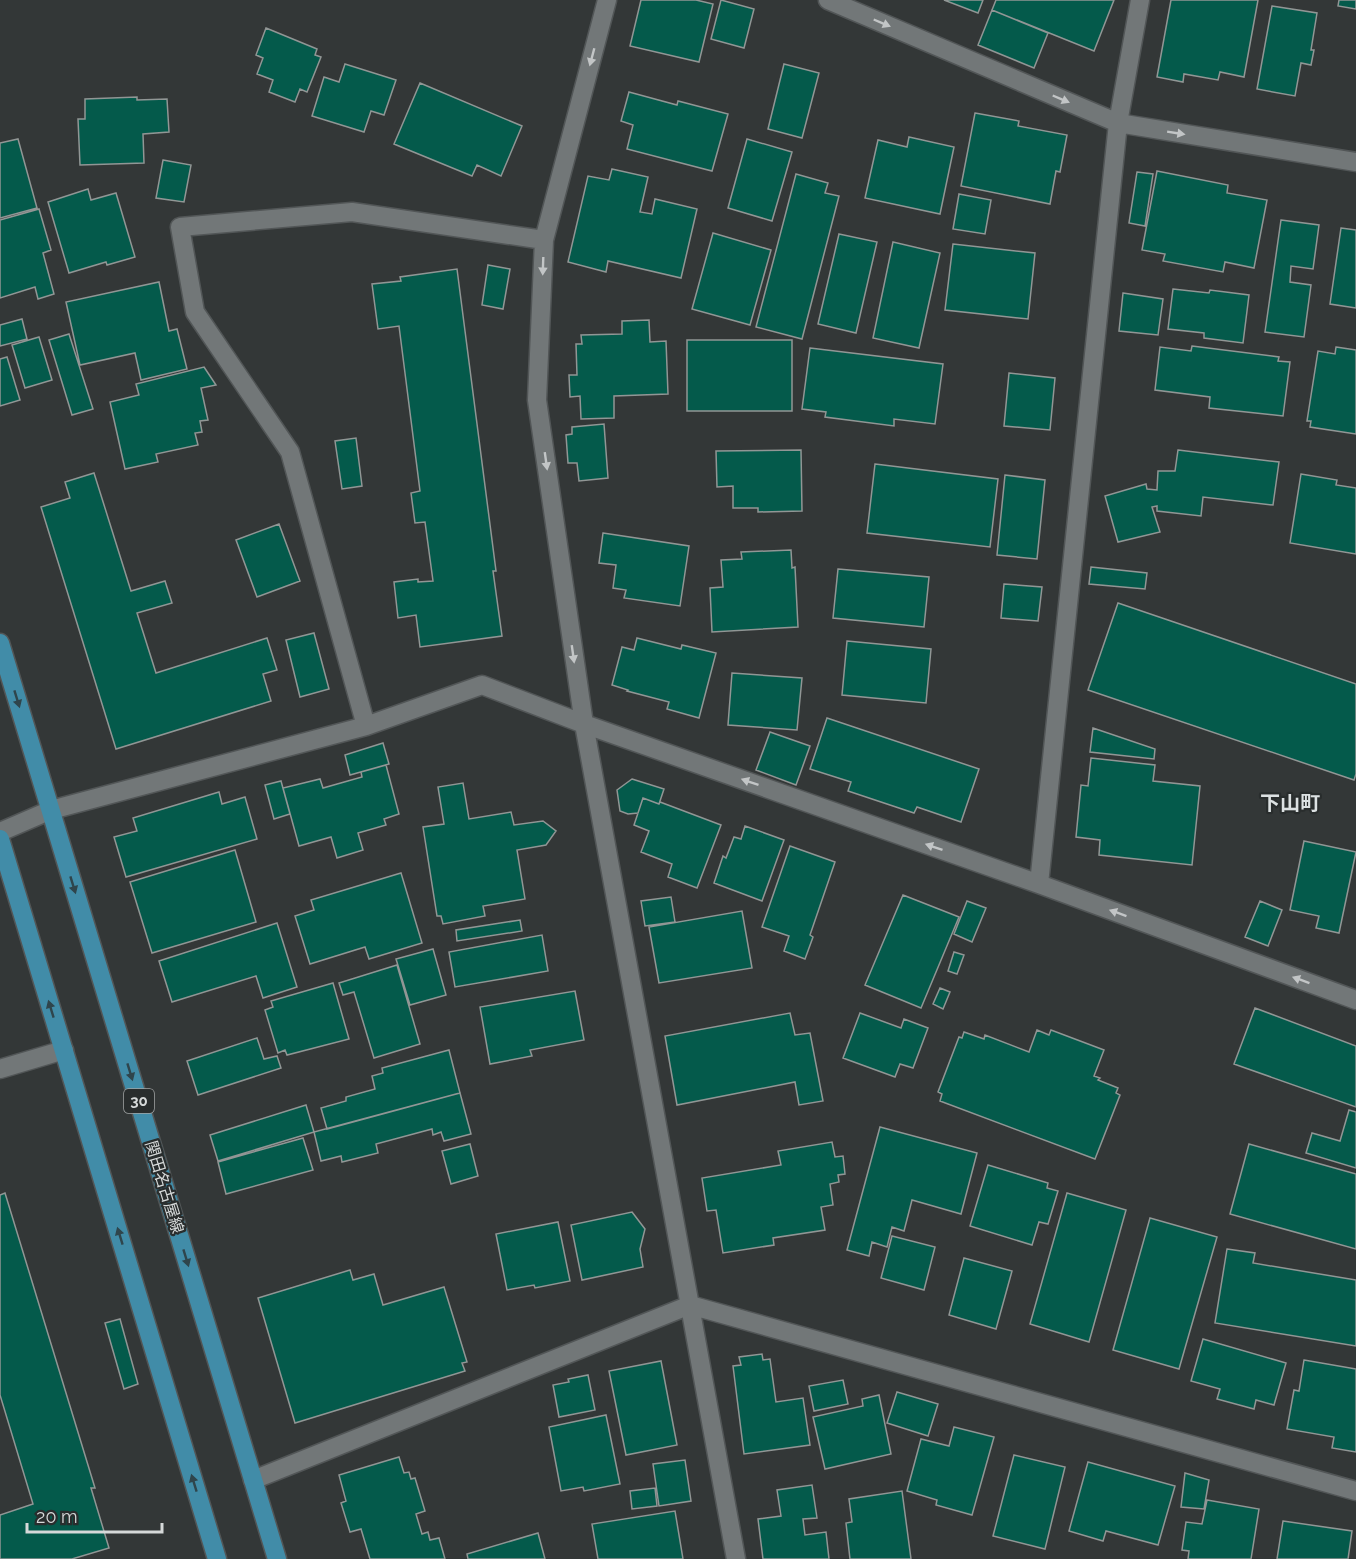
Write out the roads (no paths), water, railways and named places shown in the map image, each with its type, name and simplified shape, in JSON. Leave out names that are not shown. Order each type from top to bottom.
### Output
[{"type":"main road","name":"関田名古屋線","points":[[0,643],[278,1559]]},
{"type":"main road","points":[[0,839],[217,1559]]},
{"type":"street","points":[[607,0],[544,240],[537,400],[584,724],[736,1559]]},
{"type":"street","points":[[828,0],[1118,123],[1356,162]]},
{"type":"street","points":[[1039,884],[1118,123],[1140,0]]},
{"type":"street","points":[[366,726],[290,452],[195,312],[180,227],[352,212],[544,240]]},
{"type":"street","points":[[0,832],[51,810],[366,726],[482,685],[584,724],[1039,884],[1356,1000]]},
{"type":"street","points":[[0,1069],[64,1050]]},
{"type":"street","points":[[253,1480],[690,1305],[1356,1491]]},
{"type":"district","name":"下山町","points":[[1290,803]]}]
